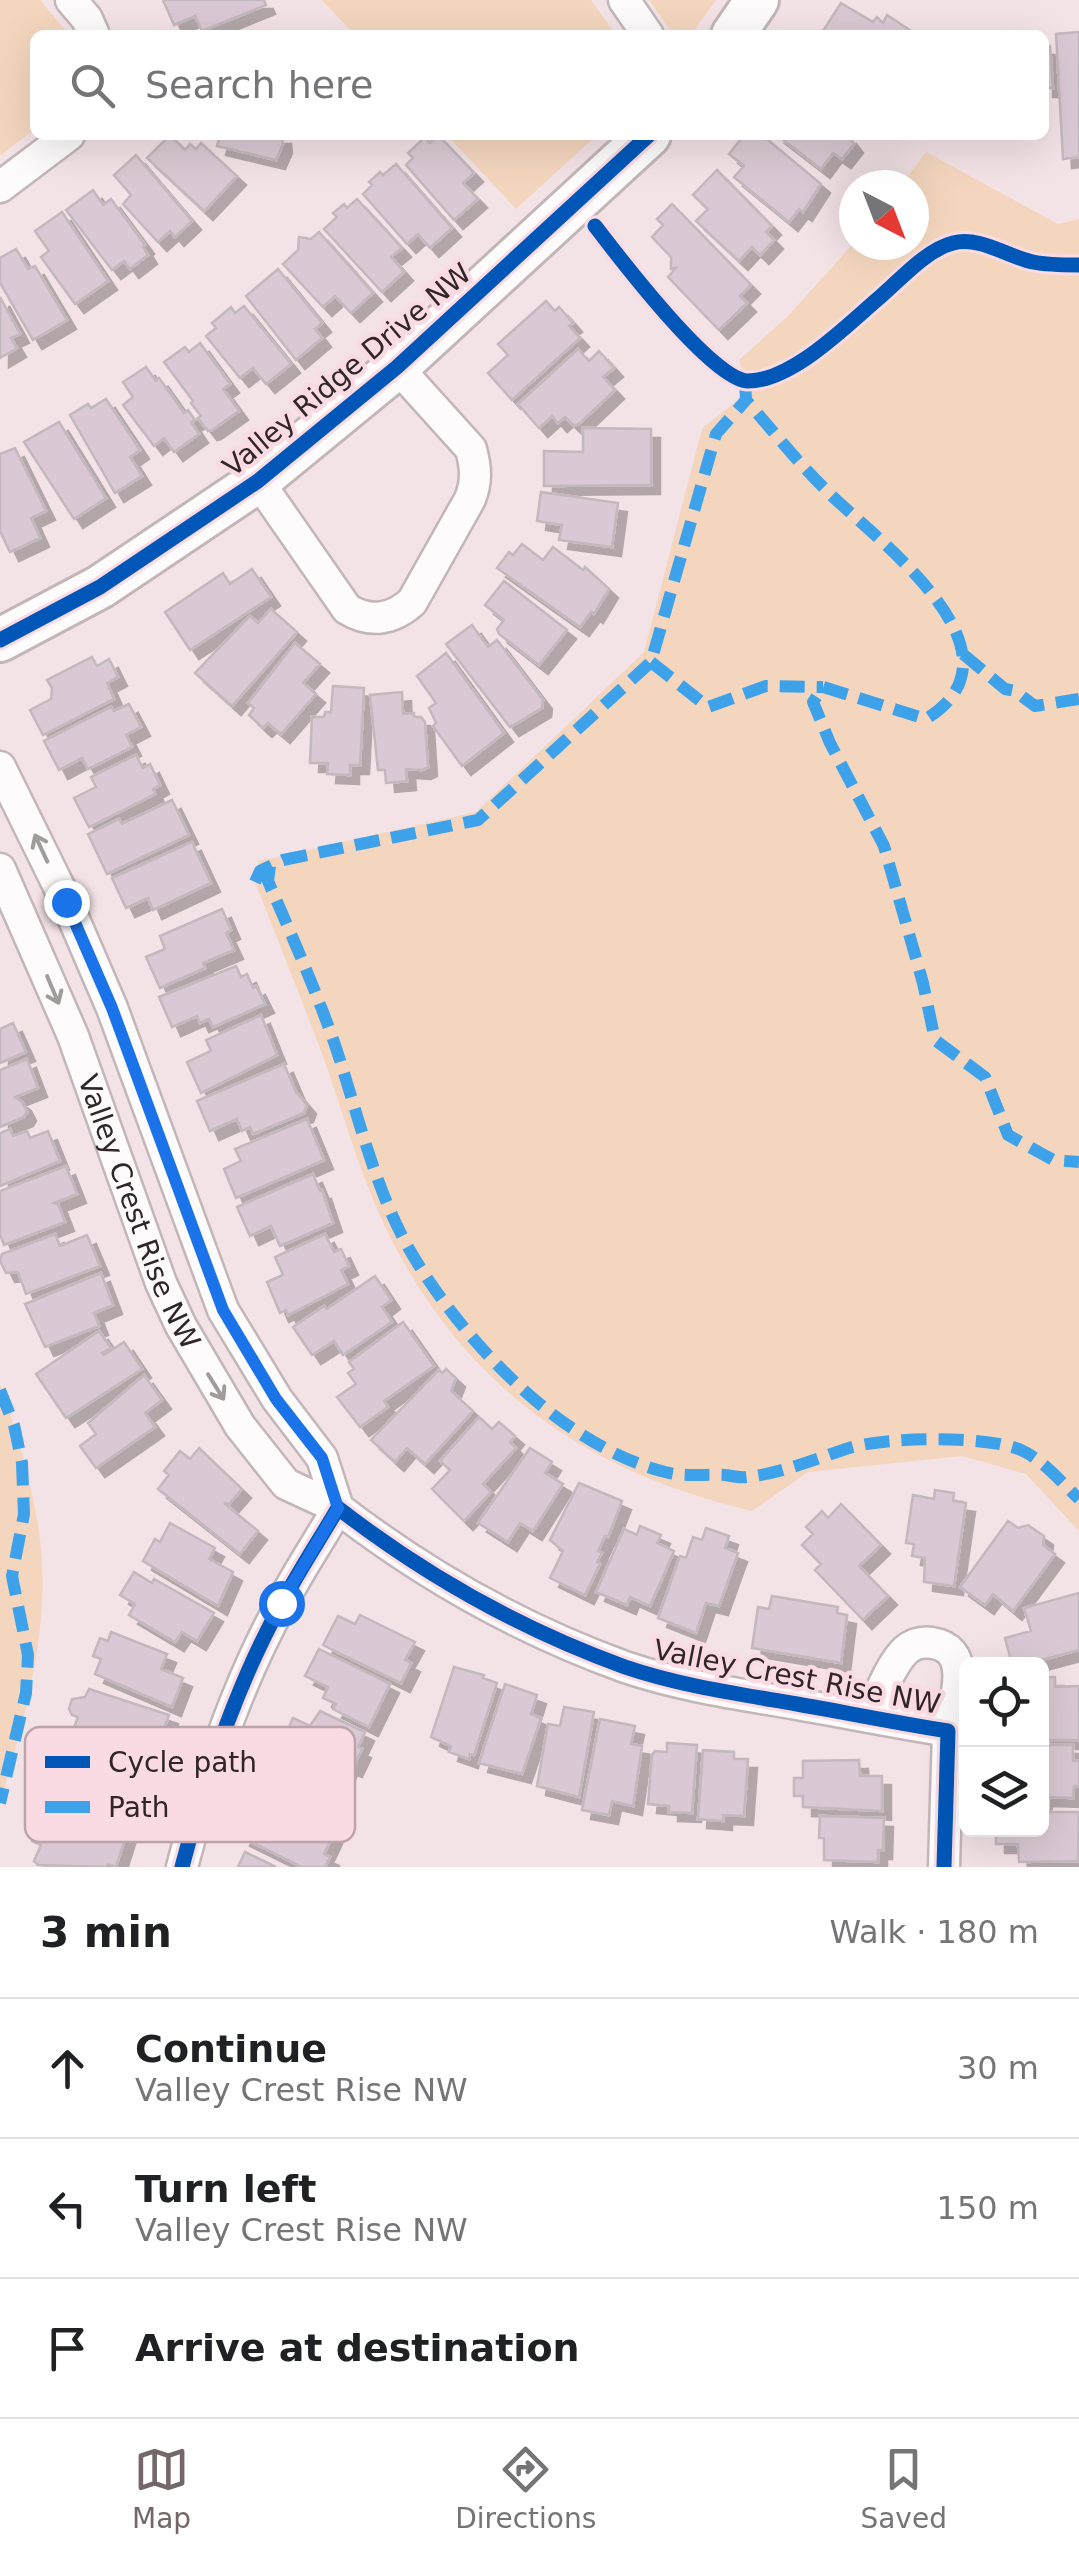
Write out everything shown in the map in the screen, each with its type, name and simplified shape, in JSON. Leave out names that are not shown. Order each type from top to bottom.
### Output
[{"type":"street","points":[[71,0],[92,30]]},
{"type":"street","points":[[624,0],[645,30]]},
{"type":"street","points":[[737,30],[757,0]]},
{"type":"street","points":[[0,187],[63,140]]},
{"type":"street","name":"Valley Ridge Drive NW","points":[[0,640],[100,587],[258,481],[397,367],[644,140]]},
{"type":"street","points":[[258,481],[347,610],[369,618],[392,616],[403,610],[412,602],[470,499],[476,483],[476,466],[471,450],[397,367]]},
{"type":"street","name":"Valley Crest Rise NW","points":[[0,768],[66,902],[112,1008],[223,1310],[276,1399],[322,1458],[338,1508]]},
{"type":"street","name":"Valley Crest Rise NW","points":[[0,869],[73,1036],[161,1283],[181,1326],[240,1426],[286,1484],[338,1508],[435,1578],[521,1624],[571,1645],[670,1680],[948,1731],[944,1867]]},
{"type":"street","points":[[228,1727],[281,1603],[338,1508]]},
{"type":"street","points":[[869,1716],[902,1654],[916,1644],[934,1643],[950,1652],[959,1668],[948,1731]]},
{"type":"street","points":[[182,1867],[189,1842]]},
{"type":"shaded area","points":[[0,0],[40,0],[65,30],[30,30],[30,133],[0,156]]},
{"type":"shaded area","points":[[322,0],[591,0],[612,30],[350,30]]},
{"type":"shaded area","points":[[649,0],[716,0],[695,30],[670,30]]},
{"type":"shaded area","points":[[452,140],[592,140],[516,209]]},
{"type":"shaded area","points":[[926,152],[1058,224],[1079,219],[1079,1531],[1026,1474],[962,1456],[808,1472],[752,1511],[688,1493],[630,1470],[576,1441],[526,1407],[482,1367],[442,1321],[407,1268],[369,1191],[324,1059],[255,882],[259,861],[476,812],[644,652],[702,429],[750,390],[739,360],[788,316],[839,260],[929,260],[929,170],[912,170]]},
{"type":"shaded area","points":[[0,1385],[29,1480],[40,1540],[42,1607],[33,1673],[0,1803]]},
{"type":"building","points":[[163,0],[264,0],[266,5],[204,30],[195,16],[174,25]]},
{"type":"building","points":[[841,3],[873,22],[877,17],[883,23],[887,15],[910,30],[824,30]]},
{"type":"building","points":[[1079,32],[1079,157],[1063,159],[1056,34]]},
{"type":"building","points":[[1049,46],[1050,46],[1053,88],[1049,88]]},
{"type":"building","points":[[165,140],[175,140],[185,150],[190,144],[196,149],[201,143],[237,176],[204,211],[147,158]]},
{"type":"building","points":[[219,140],[283,140],[283,144],[276,160],[217,146]]},
{"type":"building","points":[[422,140],[430,143],[443,140],[474,173],[463,183],[478,199],[454,220],[406,165],[413,158],[408,153]]},
{"type":"building","points":[[740,140],[768,140],[821,184],[803,212],[799,209],[789,222],[734,177],[744,166],[729,154]]},
{"type":"building","points":[[783,140],[851,140],[854,144],[842,159],[833,153],[821,169]]},
{"type":"building","points":[[136,155],[192,221],[175,237],[170,231],[158,242],[123,204],[131,195],[114,175]]},
{"type":"building","points":[[396,164],[452,228],[430,248],[418,234],[407,244],[363,194],[380,172],[383,175]]},
{"type":"building","points":[[717,170],[772,226],[766,232],[774,240],[760,255],[752,247],[739,261],[696,221],[708,209],[693,195]]},
{"type":"building","points":[[93,190],[103,205],[111,199],[145,245],[148,255],[130,269],[124,261],[112,270],[66,210]]},
{"type":"building","points":[[357,199],[402,248],[391,257],[404,272],[382,292],[324,229],[337,217],[333,213]]},
{"type":"building","points":[[672,204],[751,285],[740,296],[747,303],[719,330],[668,277],[676,268],[671,269],[671,257],[652,237],[663,225],[657,219]]},
{"type":"building","points":[[62,212],[108,281],[75,304],[41,257],[49,251],[35,231]]},
{"type":"building","points":[[319,232],[373,293],[351,313],[335,296],[323,307],[283,264],[298,250],[299,237],[311,239]]},
{"type":"building","points":[[16,249],[28,269],[35,266],[67,320],[33,340],[0,283],[0,258]]},
{"type":"building","points":[[278,269],[322,323],[315,329],[322,338],[296,360],[246,296]]},
{"type":"building","points":[[0,297],[20,334],[11,338],[17,348],[0,358]]},
{"type":"building","points":[[546,301],[555,311],[559,307],[580,338],[512,400],[488,373],[508,355],[498,344]]},
{"type":"building","points":[[244,306],[291,364],[266,384],[253,368],[240,378],[206,336],[216,328],[212,323],[231,307],[235,313]]},
{"type":"building","points":[[200,343],[230,384],[223,389],[239,411],[208,431],[198,418],[201,416],[193,401],[164,362],[185,347],[189,352]]},
{"type":"building","points":[[578,349],[589,361],[599,351],[614,368],[603,377],[615,390],[579,424],[574,426],[565,417],[558,423],[552,416],[539,428],[518,404]]},
{"type":"building","points":[[146,367],[156,381],[159,378],[184,413],[188,410],[195,420],[191,422],[199,434],[174,452],[164,438],[154,446],[123,405],[133,397],[123,382]]},
{"type":"building","points":[[106,399],[140,450],[130,457],[142,476],[115,493],[70,415]]},
{"type":"building","points":[[59,422],[106,498],[74,519],[24,442]]},
{"type":"building","points":[[583,428],[651,429],[651,485],[544,486],[544,451],[583,452]]},
{"type":"building","points":[[15,448],[46,511],[31,518],[40,538],[10,552],[0,531],[0,454]]},
{"type":"building","points":[[541,492],[618,503],[612,547],[559,540],[562,525],[537,521]]},
{"type":"building","points":[[522,544],[543,560],[553,547],[583,570],[585,567],[609,589],[594,614],[591,612],[580,627],[497,568],[509,552],[513,555]]},
{"type":"building","points":[[252,569],[271,597],[190,650],[165,612],[223,573],[230,584]]},
{"type":"building","points":[[504,581],[567,630],[539,665],[499,634],[497,629],[504,620],[485,605]]},
{"type":"building","points":[[271,609],[297,632],[232,706],[195,673],[250,616],[258,623]]},
{"type":"building","points":[[472,625],[488,647],[497,640],[543,700],[542,708],[510,727],[446,644]]},
{"type":"building","points":[[295,643],[320,664],[303,683],[316,694],[281,734],[268,723],[263,728],[249,715],[254,708],[248,703]]},
{"type":"building","points":[[446,653],[504,733],[462,766],[433,726],[436,723],[429,708],[436,703],[417,676]]},
{"type":"building","points":[[92,657],[97,666],[109,659],[118,677],[107,683],[114,699],[43,735],[30,710],[51,699],[52,688],[47,680]]},
{"type":"building","points":[[333,686],[364,688],[360,765],[350,765],[350,775],[327,774],[328,763],[310,763],[312,717],[324,717],[325,712],[331,712]]},
{"type":"building","points":[[402,692],[403,714],[414,713],[414,717],[425,722],[428,767],[406,769],[407,781],[386,783],[385,770],[378,770],[370,695]]},
{"type":"building","points":[[129,704],[141,727],[126,735],[132,747],[88,769],[82,758],[59,770],[44,741],[111,707],[114,711]]},
{"type":"building","points":[[136,755],[143,768],[150,764],[160,785],[153,789],[155,794],[89,827],[74,798],[96,787],[91,777]]},
{"type":"building","points":[[172,800],[189,835],[107,874],[88,834],[119,819],[122,824]]},
{"type":"building","points":[[192,842],[211,883],[153,910],[148,898],[126,908],[112,878]]},
{"type":"building","points":[[222,909],[234,950],[160,988],[146,957],[165,949],[160,936]]},
{"type":"building","points":[[236,966],[241,977],[247,974],[265,1004],[213,1027],[209,1019],[200,1023],[197,1016],[172,1027],[159,997]]},
{"type":"building","points":[[261,1015],[277,1055],[201,1093],[187,1062],[211,1051],[206,1040]]},
{"type":"building","points":[[13,1023],[26,1052],[0,1063],[0,1029]]},
{"type":"building","points":[[27,1059],[38,1088],[15,1097],[27,1112],[24,1117],[0,1127],[0,1070]]},
{"type":"building","points":[[284,1064],[296,1092],[307,1105],[304,1113],[253,1134],[250,1127],[242,1131],[237,1119],[210,1131],[197,1101]]},
{"type":"building","points":[[307,1119],[324,1160],[236,1198],[224,1169],[241,1161],[235,1149]]},
{"type":"building","points":[[10,1129],[13,1136],[27,1131],[30,1138],[48,1131],[60,1161],[0,1186],[0,1133]]},
{"type":"building","points":[[66,1166],[77,1194],[54,1203],[65,1222],[4,1245],[0,1235],[0,1191]]},
{"type":"building","points":[[313,1174],[333,1223],[280,1246],[271,1226],[250,1236],[237,1207]]},
{"type":"building","points":[[55,1234],[60,1246],[87,1235],[100,1266],[26,1294],[18,1272],[6,1273],[0,1261],[2,1254]]},
{"type":"building","points":[[325,1234],[334,1252],[341,1249],[349,1266],[341,1270],[348,1284],[288,1315],[286,1310],[280,1313],[267,1282],[283,1275],[275,1257]]},
{"type":"building","points":[[101,1273],[113,1305],[94,1313],[99,1326],[45,1347],[25,1304]]},
{"type":"building","points":[[375,1276],[391,1300],[382,1307],[392,1322],[343,1355],[334,1341],[312,1355],[293,1327]]},
{"type":"building","points":[[403,1322],[434,1366],[384,1401],[388,1407],[360,1427],[337,1397],[356,1384],[348,1373],[354,1369],[349,1362]]},
{"type":"building","points":[[99,1331],[111,1348],[104,1355],[124,1342],[142,1369],[66,1418],[36,1374]]},
{"type":"building","points":[[446,1369],[456,1378],[451,1391],[473,1411],[425,1464],[407,1448],[395,1462],[371,1440],[439,1370],[442,1373]]},
{"type":"building","points":[[144,1375],[162,1400],[145,1413],[155,1427],[96,1468],[80,1446],[96,1434],[88,1423]]},
{"type":"building","points":[[479,1417],[492,1429],[499,1422],[515,1436],[510,1442],[516,1448],[483,1484],[491,1492],[464,1521],[432,1489],[450,1470],[440,1461]]},
{"type":"building","points":[[199,1448],[242,1489],[229,1504],[224,1503],[258,1531],[240,1554],[158,1489],[169,1475],[164,1471],[180,1451],[190,1459]]},
{"type":"building","points":[[530,1448],[552,1462],[545,1473],[563,1484],[533,1531],[520,1523],[508,1542],[478,1523]]},
{"type":"building","points":[[579,1483],[622,1501],[598,1551],[602,1553],[597,1562],[600,1564],[585,1595],[550,1578],[563,1551],[550,1540]]},
{"type":"building","points":[[935,1490],[954,1493],[953,1501],[966,1503],[954,1586],[924,1582],[925,1558],[912,1556],[914,1544],[906,1543],[913,1495],[934,1499]]},
{"type":"building","points":[[841,1504],[881,1545],[859,1566],[888,1596],[863,1620],[815,1570],[821,1564],[802,1545],[813,1534],[806,1527],[822,1511],[828,1518]]},
{"type":"building","points":[[1008,1521],[1018,1528],[1028,1525],[1044,1536],[1043,1545],[1055,1554],[1013,1611],[993,1594],[985,1605],[960,1587]]},
{"type":"building","points":[[170,1523],[215,1548],[209,1559],[233,1572],[218,1606],[143,1561]]},
{"type":"building","points":[[640,1526],[661,1535],[657,1543],[674,1551],[650,1606],[630,1597],[627,1605],[596,1592],[624,1529],[637,1535]]},
{"type":"building","points":[[706,1528],[729,1536],[725,1548],[738,1553],[719,1606],[706,1603],[696,1633],[658,1618],[680,1556],[686,1558],[693,1537],[702,1540]]},
{"type":"building","points":[[134,1572],[214,1613],[197,1641],[182,1632],[175,1642],[129,1615],[135,1604],[120,1595]]},
{"type":"building","points":[[1079,1593],[1079,1650],[1049,1658],[1010,1657],[1005,1638],[1031,1631],[1024,1608]]},
{"type":"building","points":[[772,1596],[838,1607],[837,1613],[847,1615],[841,1663],[752,1648],[758,1607],[769,1609]]},
{"type":"building","points":[[360,1615],[415,1642],[405,1660],[411,1663],[401,1683],[323,1645],[338,1616],[355,1624]]},
{"type":"building","points":[[111,1632],[167,1654],[161,1669],[183,1678],[172,1707],[95,1674],[101,1659],[93,1656],[100,1638],[108,1641]]},
{"type":"building","points":[[319,1649],[390,1684],[369,1727],[333,1709],[336,1704],[323,1698],[328,1687],[305,1676]]},
{"type":"building","points":[[454,1667],[497,1683],[474,1755],[470,1754],[469,1759],[449,1752],[451,1746],[431,1737]]},
{"type":"building","points":[[1049,1677],[1055,1677],[1055,1687],[1079,1686],[1079,1740],[1049,1740]]},
{"type":"building","points":[[505,1684],[537,1695],[531,1714],[541,1718],[522,1774],[479,1763]]},
{"type":"building","points":[[89,1689],[169,1715],[165,1727],[74,1727],[78,1717],[69,1709],[72,1699],[85,1697]]},
{"type":"building","points":[[564,1707],[594,1712],[579,1797],[537,1786],[548,1724],[560,1726]]},
{"type":"building","points":[[320,1711],[354,1727],[289,1727],[293,1718],[310,1726]]},
{"type":"building","points":[[600,1719],[635,1726],[631,1744],[642,1746],[633,1806],[612,1801],[609,1815],[582,1810]]},
{"type":"building","points":[[355,1727],[365,1732],[358,1747],[362,1749],[355,1764]]},
{"type":"building","points":[[667,1743],[697,1745],[692,1813],[669,1812],[669,1806],[648,1804],[652,1755],[655,1751],[667,1752]]},
{"type":"building","points":[[1049,1745],[1073,1745],[1073,1761],[1079,1761],[1079,1786],[1074,1786],[1073,1798],[1049,1797]]},
{"type":"building","points":[[703,1750],[734,1752],[734,1759],[748,1759],[744,1816],[723,1815],[723,1821],[698,1819]]},
{"type":"building","points":[[859,1760],[860,1776],[882,1776],[882,1811],[803,1807],[803,1796],[794,1796],[794,1778],[803,1778],[803,1761]]},
{"type":"building","points":[[1049,1812],[1079,1812],[1078,1861],[1019,1862],[1018,1844],[996,1844],[996,1837],[1049,1837]]},
{"type":"building","points":[[820,1816],[884,1818],[883,1850],[878,1850],[878,1862],[824,1860]]},
{"type":"building","points":[[34,1842],[124,1842],[116,1867],[38,1865],[34,1861],[41,1845]]},
{"type":"building","points":[[251,1842],[330,1842],[324,1854],[330,1857],[325,1867],[302,1867]]},
{"type":"building","points":[[245,1852],[276,1867],[238,1867]]},
{"type":"marked path","points":[[745,381],[746,400],[818,482],[910,569],[956,631],[963,663],[955,692],[926,719],[823,687],[813,702],[884,846],[935,1040],[985,1077],[1008,1135],[1053,1160],[1079,1162]]},
{"type":"marked path","points":[[255,882],[260,871],[283,860],[478,820],[651,662],[716,434],[746,400]]},
{"type":"marked path","points":[[963,654],[1005,689],[1015,691],[1035,706],[1079,699]]},
{"type":"marked path","points":[[651,662],[708,707],[766,686],[823,687]]},
{"type":"marked path","points":[[270,866],[268,881],[327,1022],[377,1177],[399,1229],[459,1322],[519,1386],[553,1415],[627,1459],[680,1474],[760,1475],[849,1448],[886,1442],[935,1439],[1005,1445],[1029,1454],[1079,1499]]},
{"type":"marked path","points":[[0,1390],[14,1425],[22,1463],[24,1514],[12,1576],[28,1655],[26,1693],[0,1803]]},
{"type":"cycle path","points":[[0,640],[100,587],[258,481],[397,367],[644,140]]},
{"type":"cycle path","points":[[595,226],[690,340],[732,376],[748,381],[783,372],[801,362],[924,258],[953,243],[973,242],[1039,263],[1079,265]]},
{"type":"cycle path","points":[[226,1727],[266,1632],[338,1508],[475,1599],[548,1636],[625,1667],[710,1689],[948,1731],[944,1867]]},
{"type":"cycle path","points":[[182,1867],[189,1842]]},
{"type":"route","points":[[66,902],[112,1008],[223,1310],[276,1399],[322,1458],[338,1508],[281,1603]]}]
